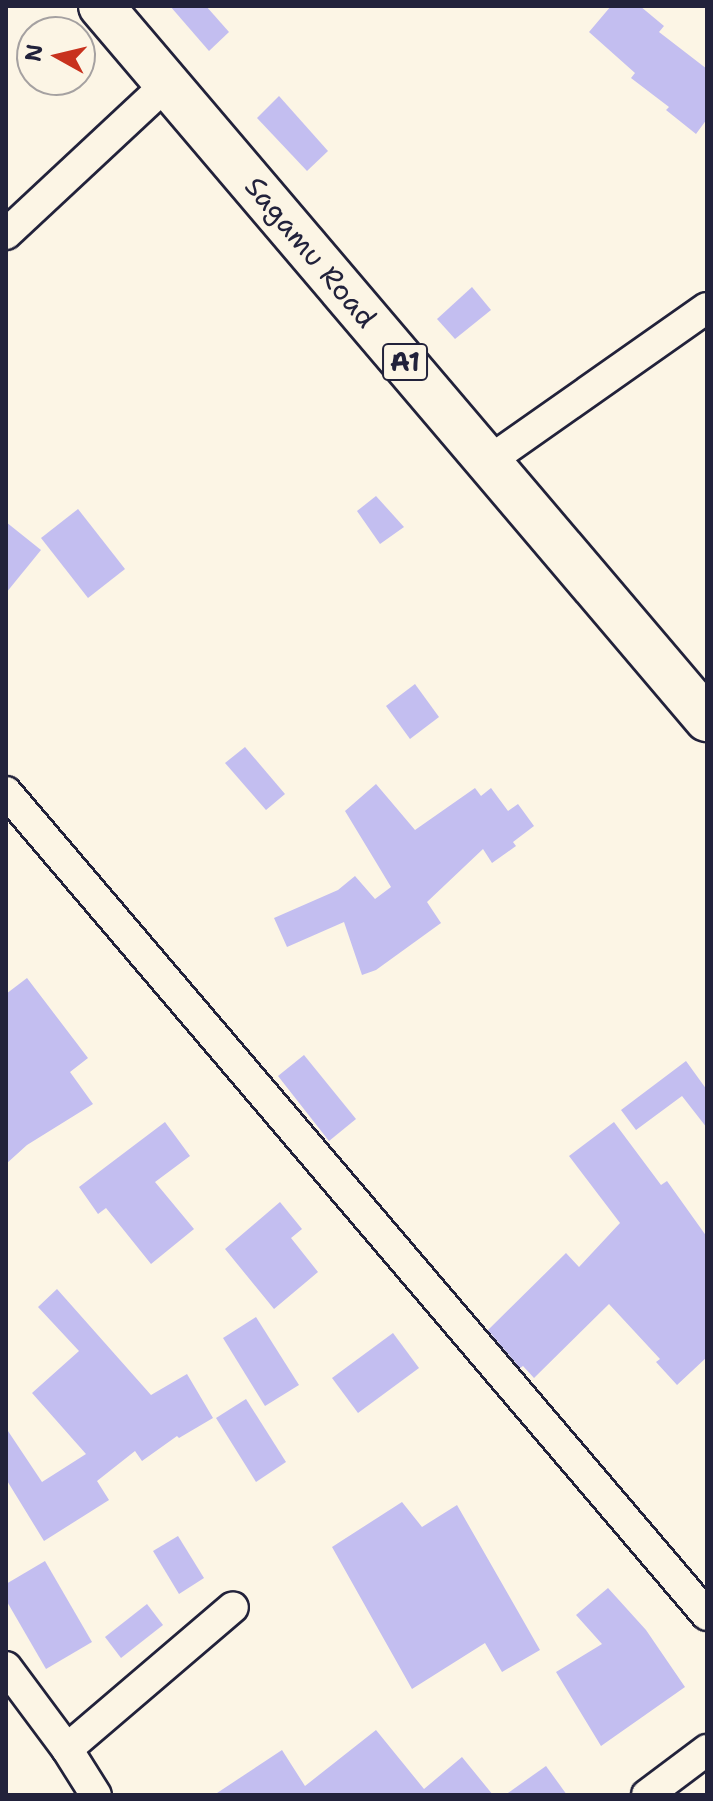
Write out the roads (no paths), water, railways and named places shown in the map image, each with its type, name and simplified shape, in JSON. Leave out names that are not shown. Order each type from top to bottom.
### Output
[{"type":"highway","name":"Sagamu Road","points":[[101,6],[707,719]]},
{"type":"street","points":[[6,234],[168,83]]},
{"type":"street","points":[[489,461],[707,308]]},
{"type":"street","points":[[6,792],[707,1615]]},
{"type":"street","points":[[67,1749],[233,1607]]},
{"type":"street","points":[[6,1667],[67,1749],[96,1795]]},
{"type":"street","points":[[647,1795],[707,1750]]}]
